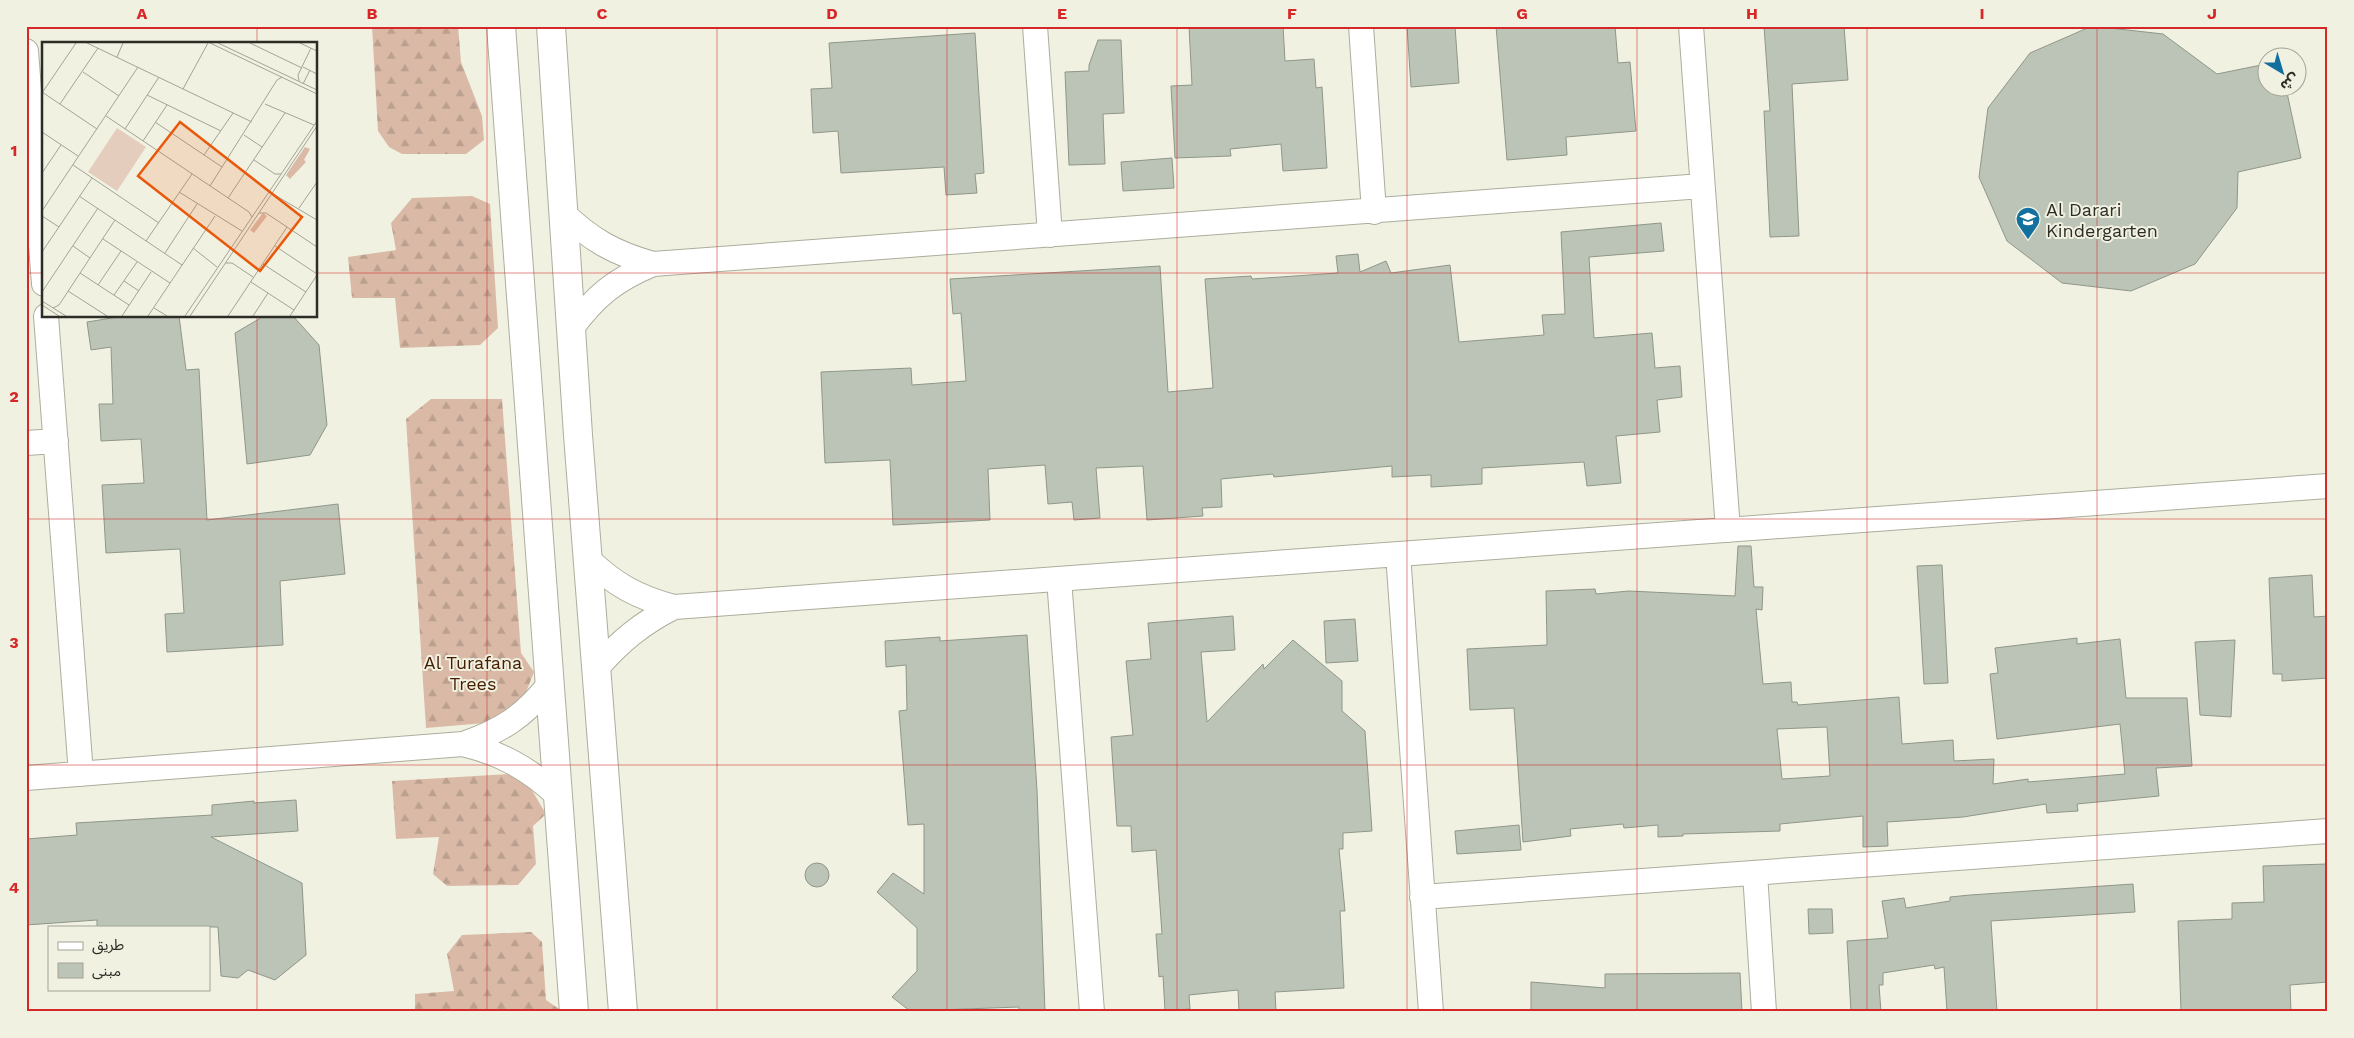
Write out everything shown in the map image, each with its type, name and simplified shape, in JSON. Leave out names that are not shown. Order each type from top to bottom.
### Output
[{"type":"main road","points":[[501,26],[548,686],[574,1012]]},
{"type":"main road","points":[[551,26],[562,212],[623,1012]]},
{"type":"street","points":[[1035,26],[1050,235]]},
{"type":"street","points":[[1361,26],[1374,212]]},
{"type":"street","points":[[1692,26],[1728,530]]},
{"type":"street","points":[[26,51],[28,110],[42,262]]},
{"type":"street","points":[[571,329],[586,307],[606,289],[628,274],[653,264],[1374,212],[1702,186]]},
{"type":"street","points":[[562,212],[581,231],[603,246],[627,257],[653,264]]},
{"type":"street","points":[[46,318],[81,774]]},
{"type":"street","points":[[26,443],[56,441]]},
{"type":"street","points":[[588,558],[606,576],[626,590],[674,607],[2328,486]]},
{"type":"street","points":[[1398,554],[1431,1012]]},
{"type":"street","points":[[1059,579],[1092,1012]]},
{"type":"street","points":[[596,669],[612,650],[631,633],[652,618],[674,607]]},
{"type":"street","points":[[26,778],[463,744],[488,736],[511,723],[532,706],[548,686]]},
{"type":"street","points":[[463,744],[489,750],[514,762],[537,776],[556,794]]},
{"type":"street","points":[[1422,897],[2328,831]]},
{"type":"street","points":[[1755,873],[1764,1012]]},
{"type":"green space","points":[[372,26],[458,26],[461,62],[482,116],[484,140],[466,154],[402,154],[389,147],[378,131]]},
{"type":"green space","points":[[472,196],[490,204],[498,328],[480,345],[400,348],[395,298],[352,298],[348,257],[396,250],[391,223],[412,198]]},
{"type":"green space","name":"Al Turafana Trees","points":[[431,399],[502,399],[521,653],[534,672],[523,700],[497,722],[426,728],[406,419]]},
{"type":"green space","points":[[509,774],[530,787],[546,814],[533,826],[536,864],[518,885],[447,886],[433,874],[439,837],[396,839],[392,781]]},
{"type":"green space","points":[[531,932],[542,942],[546,1000],[559,1009],[558,1012],[415,1012],[415,994],[454,991],[447,954],[462,935]]},
{"type":"building","points":[[1189,26],[1283,26],[1285,61],[1314,59],[1316,88],[1322,87],[1327,168],[1283,171],[1281,144],[1230,149],[1231,156],[1175,158],[1171,86],[1192,85]]},
{"type":"building","points":[[1407,26],[1455,26],[1459,83],[1411,87]]},
{"type":"building","points":[[1496,26],[1615,26],[1618,63],[1630,62],[1636,131],[1566,137],[1567,155],[1507,160]]},
{"type":"building","points":[[1764,26],[1844,26],[1848,80],[1792,84],[1799,236],[1770,237],[1764,111],[1770,111]]},
{"type":"building","points":[[2092,26],[2163,34],[2217,74],[2256,66],[2256,98],[2288,98],[2301,158],[2238,172],[2237,208],[2195,264],[2131,291],[2062,283],[2007,241],[1979,177],[1988,108],[2030,53]]},
{"type":"building","points":[[975,33],[984,173],[975,174],[977,193],[946,195],[944,167],[841,173],[838,131],[813,133],[811,89],[832,88],[829,43]]},
{"type":"building","points":[[1098,40],[1121,40],[1124,113],[1103,114],[1105,164],[1069,165],[1065,72],[1089,71],[1089,65]]},
{"type":"building","points":[[1172,158],[1174,188],[1123,191],[1121,162]]},
{"type":"building","points":[[1661,223],[1664,251],[1589,257],[1594,338],[1652,333],[1655,368],[1680,366],[1682,397],[1657,400],[1660,432],[1616,436],[1621,483],[1587,486],[1584,462],[1482,468],[1482,484],[1431,487],[1431,475],[1392,477],[1392,466],[1274,477],[1273,474],[1221,479],[1222,507],[1202,508],[1203,516],[1147,520],[1143,466],[1096,468],[1100,518],[1074,520],[1072,502],[1048,504],[1045,465],[988,469],[990,520],[893,525],[890,460],[825,463],[821,372],[911,368],[912,385],[966,381],[961,313],[953,314],[950,279],[1160,266],[1168,392],[1213,388],[1205,279],[1251,276],[1252,279],[1338,273],[1336,256],[1358,254],[1360,272],[1386,261],[1391,273],[1450,265],[1459,342],[1544,335],[1542,315],[1565,314],[1561,232]]},
{"type":"building","points":[[112,318],[179,318],[186,370],[199,369],[207,520],[338,504],[345,574],[280,581],[283,645],[167,652],[165,614],[184,613],[180,549],[106,553],[102,485],[144,483],[141,439],[101,441],[99,404],[113,404],[111,347],[91,350],[87,322]]},
{"type":"building","points":[[261,318],[295,318],[319,345],[327,425],[310,455],[247,464],[235,333]]},
{"type":"building","points":[[1738,546],[1751,546],[1754,587],[1763,587],[1762,610],[1756,609],[1763,684],[1791,682],[1792,702],[1797,702],[1798,705],[1899,697],[1902,744],[1953,740],[1954,761],[1994,759],[1993,784],[2028,779],[2028,782],[2125,774],[2120,724],[1997,739],[1990,674],[1998,673],[1995,648],[2077,638],[2077,644],[2120,639],[2126,698],[2187,698],[2192,766],[2156,768],[2159,796],[2077,804],[2078,811],[2047,813],[2046,804],[1963,817],[1887,822],[1888,846],[1863,847],[1863,816],[1780,824],[1780,831],[1683,834],[1683,836],[1658,837],[1658,825],[1624,828],[1623,824],[1570,829],[1571,836],[1523,842],[1514,708],[1470,710],[1467,649],[1547,645],[1546,591],[1595,589],[1596,594],[1629,591],[1735,596]],"holes":[[[1827,727],[1830,776],[1782,779],[1777,729]]]},
{"type":"building","points":[[1942,565],[1948,683],[1924,684],[1917,566]]},
{"type":"building","points":[[2312,575],[2314,617],[2328,616],[2328,678],[2282,681],[2282,674],[2273,674],[2269,578]]},
{"type":"building","points":[[1233,616],[1235,650],[1201,652],[1207,722],[1263,664],[1264,669],[1293,640],[1342,681],[1342,711],[1365,731],[1372,831],[1343,833],[1343,849],[1339,849],[1345,911],[1340,911],[1344,988],[1275,992],[1276,1012],[1239,1012],[1238,990],[1189,995],[1190,1009],[1165,1011],[1163,976],[1159,977],[1156,934],[1162,934],[1156,850],[1132,852],[1131,826],[1117,826],[1111,737],[1133,735],[1126,661],[1151,659],[1148,623]]},
{"type":"building","points":[[1355,619],[1358,661],[1326,663],[1324,621]]},
{"type":"building","points":[[1027,635],[1037,790],[1045,1012],[1019,1012],[1019,1007],[910,1011],[892,997],[917,971],[917,928],[877,892],[893,873],[924,894],[924,824],[908,825],[899,711],[907,710],[906,665],[886,667],[885,641],[940,637],[940,641]]},
{"type":"building","points":[[2235,640],[2231,717],[2200,715],[2195,642]]},
{"type":"building","points":[[296,800],[298,831],[211,837],[302,883],[306,955],[275,980],[248,970],[238,978],[221,976],[218,927],[97,926],[97,920],[26,925],[26,839],[77,835],[76,823],[212,815],[212,805],[254,801],[254,803]]},
{"type":"building","points":[[1519,825],[1521,850],[1457,854],[1455,831]]},
{"type":"building","points":[[817,863],[825,867],[829,875],[825,883],[817,887],[809,883],[805,875],[809,867]]},
{"type":"building","points":[[2327,864],[2328,982],[2290,985],[2291,1012],[2181,1012],[2178,921],[2232,919],[2232,903],[2264,902],[2263,866]]},
{"type":"building","points":[[2133,884],[2135,912],[1991,921],[1997,1012],[1947,1012],[1944,967],[1935,969],[1934,965],[1883,973],[1883,985],[1879,985],[1881,1012],[1851,1012],[1847,941],[1888,938],[1882,901],[1904,898],[1906,908],[1950,901],[1950,897]]},
{"type":"building","points":[[1808,909],[1832,909],[1833,933],[1809,934]]},
{"type":"building","points":[[1740,973],[1742,1012],[1531,1012],[1531,982],[1605,988],[1605,974]]},
{"type":"place","name":"Al Darari Kindergarten","points":[[2028,240]]}]
